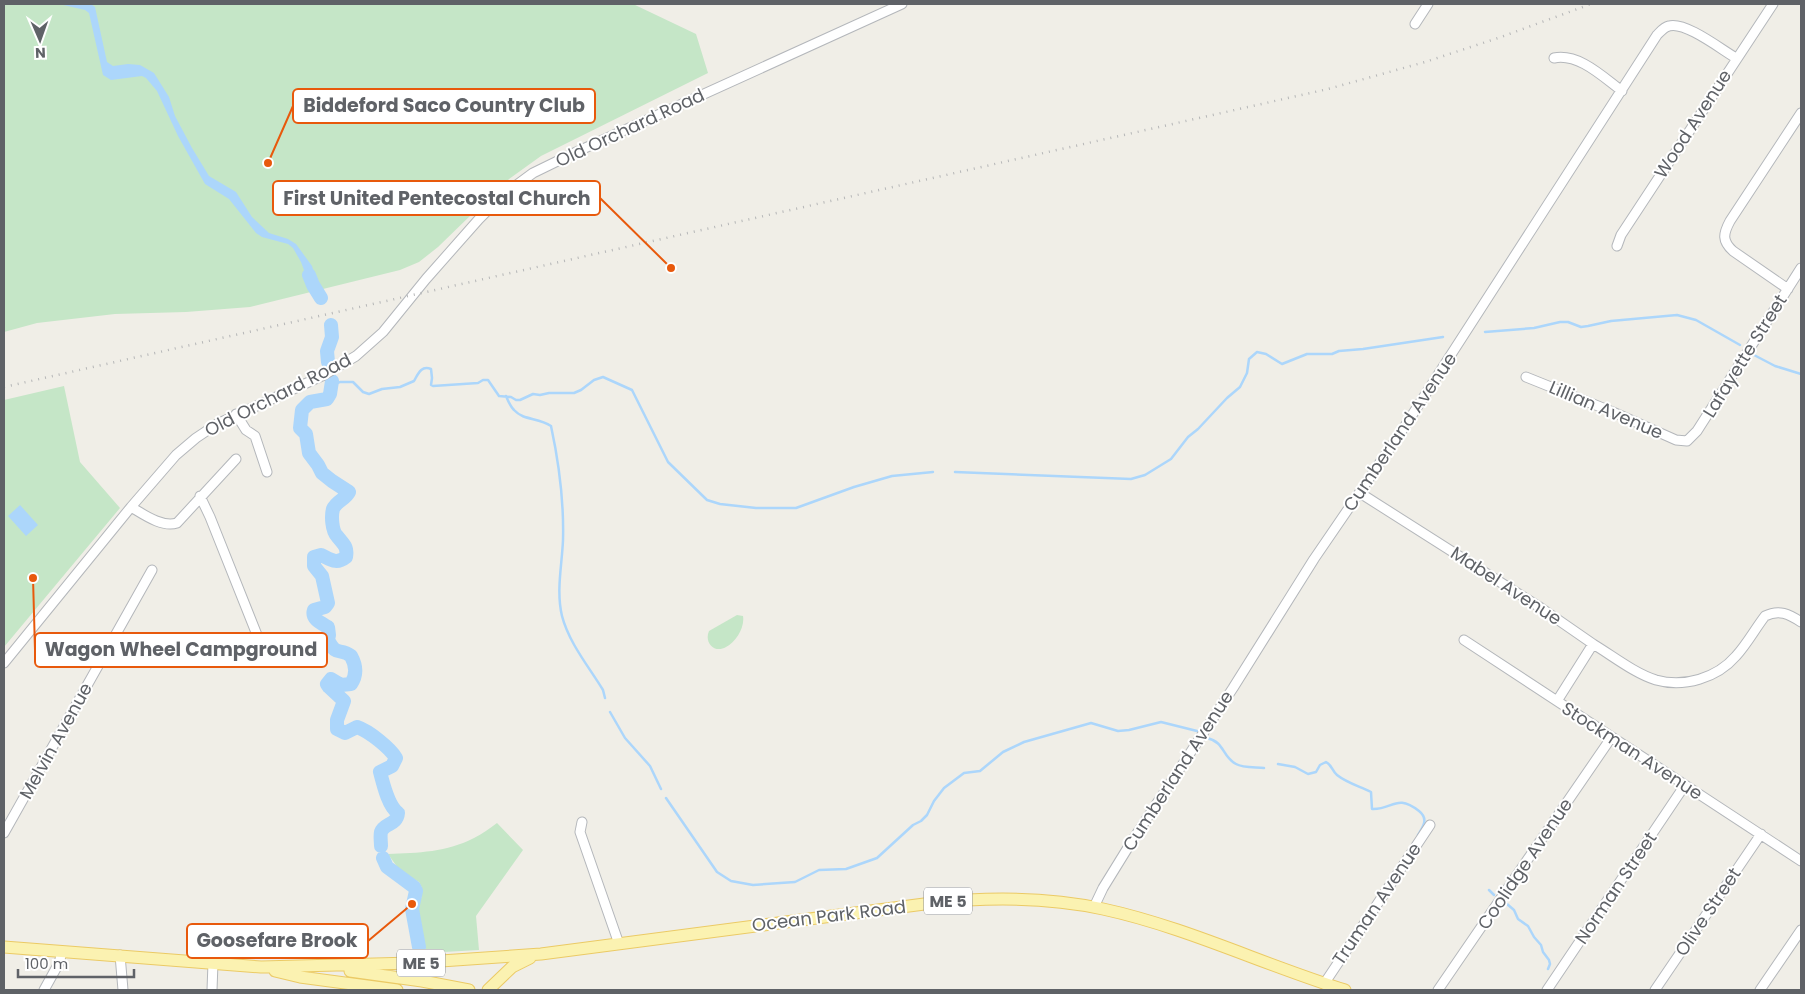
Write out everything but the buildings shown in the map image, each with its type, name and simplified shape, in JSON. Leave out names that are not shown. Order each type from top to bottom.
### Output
[{"type":"main road","name":"Ocean Park Road","points":[[4,947],[261,967],[412,963],[541,954],[932,903],[972,899],[1029,899],[1094,907],[1164,926],[1345,990]]},
{"type":"main road","name":"Ocean Park Road","points":[[488,990],[522,960],[541,954]]},
{"type":"main road","points":[[491,958],[498,964],[501,978]]},
{"type":"main road","points":[[301,966],[395,977],[469,990]]},
{"type":"main road","name":"Ocean Park Road","points":[[261,967],[300,977],[397,990]]},
{"type":"street","name":"Old Orchard Road","points":[[4,663],[167,464],[185,447],[206,431],[236,414],[322,376],[344,363],[371,343],[383,332],[426,279],[493,205],[524,178],[574,153],[902,4]]},
{"type":"street","points":[[1415,24],[1428,4]]},
{"type":"street","name":"Wood Avenue","points":[[1617,246],[1621,235],[1773,4]]},
{"type":"street","name":"Cumberland Avenue","points":[[1094,907],[1103,888],[1132,841],[1228,696],[1318,552],[1415,410],[1657,36],[1668,26],[1677,25],[1736,58]]},
{"type":"street","points":[[1554,58],[1564,58],[1580,62],[1622,90]]},
{"type":"street","points":[[1788,288],[1729,248],[1724,240],[1724,234],[1730,221],[1801,113]]},
{"type":"street","name":"Lafayette Street","points":[[1687,441],[1698,431],[1801,268]]},
{"type":"street","name":"Lillian Avenue","points":[[1526,377],[1676,440],[1687,441]]},
{"type":"street","points":[[236,414],[246,430],[255,436],[266,472]]},
{"type":"street","points":[[131,507],[161,522],[170,524],[180,520],[236,459]]},
{"type":"street","name":"Mabel Avenue","points":[[1360,493],[1533,603],[1593,644],[1656,680],[1664,682],[1692,681],[1707,677],[1721,670],[1736,656],[1765,616],[1773,612],[1782,612],[1801,622]]},
{"type":"street","points":[[200,496],[263,650]]},
{"type":"street","name":"Melvin Avenue","points":[[4,833],[152,570]]},
{"type":"street","name":"Stockman Avenue","points":[[1464,640],[1611,738],[1801,860]]},
{"type":"street","points":[[1556,701],[1593,644]]},
{"type":"street","name":"Coolidge Avenue","points":[[1438,990],[1611,738]]},
{"type":"street","name":"Norman Street","points":[[1547,990],[1685,785]]},
{"type":"street","points":[[582,822],[580,832],[619,944]]},
{"type":"street","name":"Truman Avenue","points":[[1324,984],[1430,825]]},
{"type":"street","name":"Olive Street","points":[[1655,990],[1761,834]]},
{"type":"street","points":[[1760,990],[1801,930]]},
{"type":"street","points":[[44,990],[59,963],[62,952]]},
{"type":"street","points":[[120,955],[123,990]]},
{"type":"street","points":[[212,990],[213,963]]},
{"type":"green space","points":[[4,4],[633,4],[696,34],[708,73],[541,156],[505,182],[438,247],[419,262],[400,270],[250,307],[186,312],[115,314],[37,323],[4,332]]},
{"type":"green space","points":[[64,386],[80,462],[120,508],[4,647],[4,400]]},
{"type":"green space","points":[[737,615],[743,616],[743,625],[736,638],[730,645],[722,649],[711,646],[708,639],[709,631]]},
{"type":"green space","points":[[497,823],[523,850],[476,916],[479,950],[426,953],[418,909],[422,888],[419,882],[400,871],[388,854],[443,849],[464,843]]},
{"type":"water","points":[[59,4],[91,4],[95,7],[107,62],[113,66],[140,65],[154,73],[169,97],[175,116],[209,176],[236,192],[252,217],[269,233],[288,239],[296,244],[312,266],[319,290],[312,292],[301,262],[293,248],[288,244],[262,237],[256,233],[229,199],[205,184],[178,136],[157,91],[146,78],[142,76],[111,80],[103,75],[89,13],[85,10]]},
{"type":"water","points":[[20,505],[38,525],[26,536],[8,516]]},
{"type":"waterway","points":[[309,275],[321,298]]},
{"type":"waterway","points":[[1485,332],[1534,328],[1560,322],[1568,322],[1581,327],[1611,321],[1677,315],[1696,320],[1740,345]]},
{"type":"waterway","points":[[328,362],[327,351],[332,337],[331,325]]},
{"type":"waterway","points":[[955,472],[1131,479],[1145,475],[1171,459],[1188,437],[1240,387],[1247,373],[1249,359],[1257,352],[1266,354],[1282,364],[1307,354],[1332,354],[1339,351],[1443,337]]},
{"type":"waterway","points":[[1754,355],[1775,366],[1801,374]]},
{"type":"waterway","points":[[332,386],[340,382],[353,382],[363,392],[369,394],[382,389],[400,387],[414,381],[422,369],[428,368],[431,369],[431,385],[433,386],[478,383],[488,380],[499,396],[520,400],[533,394],[574,393],[594,380],[603,377],[632,390],[668,462],[707,500],[720,504],[756,508],[796,508],[854,487],[892,476],[933,472]]},
{"type":"waterway","points":[[332,381],[330,394],[327,399],[310,402],[302,410],[300,428],[306,434],[309,453],[322,473],[349,492],[334,506],[332,515],[334,531],[346,548],[346,557],[339,561],[330,560],[321,555],[314,557],[314,566],[322,576],[328,603],[325,607],[314,610],[313,613],[317,620],[328,627],[328,640],[334,649],[351,656],[355,666],[355,674],[351,684],[341,685],[331,679],[327,684],[344,701],[337,720],[337,729],[345,733],[357,727],[362,729],[384,745],[396,758],[392,766],[380,772],[391,805],[398,813],[395,820],[381,832],[381,846]]},
{"type":"waterway","points":[[506,396],[512,407],[522,416],[551,426],[559,468],[563,511],[563,540],[559,588],[560,607],[569,636],[603,690],[605,698]]},
{"type":"waterway","points":[[610,712],[625,738],[650,766],[661,789]]},
{"type":"waterway","points":[[666,798],[717,872],[731,881],[753,885],[795,882],[819,870],[846,869],[877,858],[913,825],[927,815],[934,801],[944,788],[964,773],[980,771],[1003,752],[1024,742],[1091,723],[1118,731],[1161,722],[1197,731]]},
{"type":"waterway","points":[[1207,738],[1217,743],[1228,758],[1236,764],[1246,767],[1264,768]]},
{"type":"waterway","points":[[1278,764],[1295,767],[1308,774],[1316,772],[1320,765],[1326,762],[1341,778],[1371,792],[1372,809],[1405,803],[1419,811],[1424,820],[1418,835]]},
{"type":"waterway","points":[[383,858],[387,867],[414,887],[416,891],[412,909],[419,947]]},
{"type":"waterway","points":[[1489,890],[1494,895]]},
{"type":"waterway","points":[[1507,904],[1514,910],[1518,919],[1528,926],[1541,945],[1543,952],[1549,960],[1548,969]]},
{"type":"railway","points":[[4,387],[1328,89],[1425,62],[1591,4]]},
{"type":"place","name":"Biddeford Saco Country Club","points":[[268,163]]},
{"type":"place","name":"First United Pentecostal Church","points":[[671,268]]},
{"type":"place","name":"Wagon Wheel Campground","points":[[33,578]]},
{"type":"place","name":"Goosefare Brook","points":[[412,904]]}]
